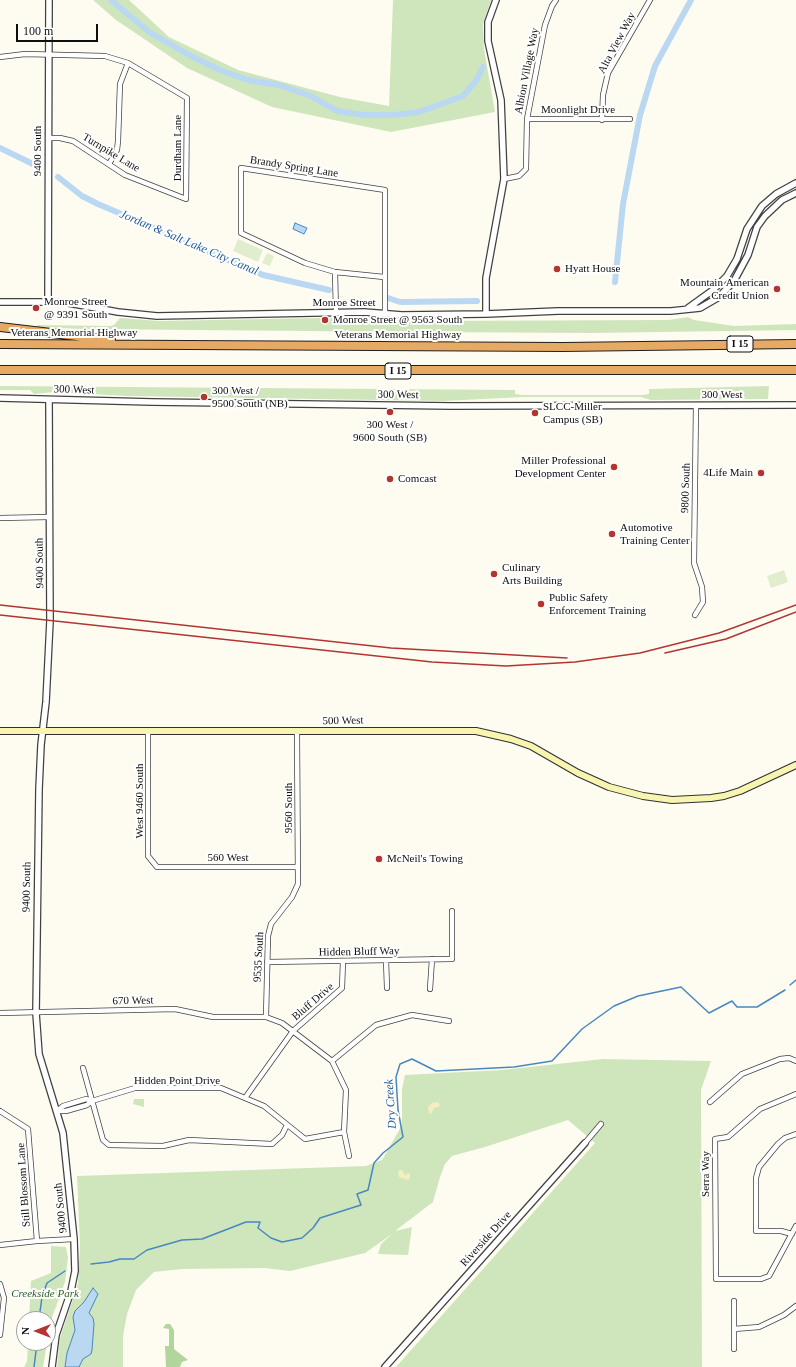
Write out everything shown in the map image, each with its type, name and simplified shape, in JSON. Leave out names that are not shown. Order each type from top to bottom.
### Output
[{"type":"highway","points":[[0,327],[112,340],[175,344]]},
{"type":"highway","name":"Veterans Memorial Highway","points":[[0,344],[175,344],[403,347],[796,344]]},
{"type":"highway","name":"I 15","points":[[0,370],[796,370]]},
{"type":"main road","name":"500 West","points":[[0,731],[465,731],[494,734],[531,746],[578,773],[609,787],[643,796],[672,800],[724,796],[747,788],[796,765]]},
{"type":"street","name":"9400 South","points":[[48,301],[49,0]]},
{"type":"street","points":[[486,314],[486,278],[504,180],[501,100],[488,41],[488,22],[496,0]]},
{"type":"street","name":"Albion Village Way","points":[[504,180],[519,176],[526,169],[527,119],[545,25],[552,6],[556,0]]},
{"type":"street","name":"Alta View Way","points":[[602,120],[603,95],[608,74],[650,0]]},
{"type":"street","points":[[0,57],[24,54],[105,56],[128,63],[120,84],[118,141],[116,150],[109,164]]},
{"type":"street","name":"Durdham Lane","points":[[128,63],[187,98],[186,199]]},
{"type":"street","name":"Moonlight Drive","points":[[527,119],[630,119]]},
{"type":"street","name":"Turnpike Lane","points":[[48,138],[60,138],[73,141],[125,175],[186,199]]},
{"type":"street","name":"Brandy Spring Lane","points":[[334,272],[305,263],[242,233],[241,168],[385,190],[384,277]]},
{"type":"street","name":"Monroe Street","points":[[688,308],[697,300],[713,290],[727,276],[737,259],[747,229],[762,206],[776,194],[796,183]]},
{"type":"street","name":"Monroe Street","points":[[0,302],[48,301],[81,304],[118,312],[144,315],[336,312],[486,314],[558,311],[671,311],[688,308],[700,308],[727,290],[742,269],[757,227],[765,216],[782,200],[796,193]]},
{"type":"street","points":[[336,312],[334,272],[384,277],[385,313]]},
{"type":"street","name":"300 West","points":[[0,398],[452,406],[796,405]]},
{"type":"street","name":"9400 South","points":[[49,400],[50,620],[38,823],[36,1013],[39,1054],[63,1133],[74,1239],[75,1271],[71,1291],[56,1335],[52,1367]]},
{"type":"street","name":"9800 South","points":[[695,615],[703,602],[702,587],[694,563],[696,405]]},
{"type":"street","points":[[0,518],[50,517]]},
{"type":"street","name":"West 9460 South","points":[[148,732],[148,856],[157,867]]},
{"type":"street","name":"9560 South","points":[[297,732],[298,884]]},
{"type":"street","name":"560 West","points":[[157,867],[298,867]]},
{"type":"street","name":"9535 South","points":[[266,1016],[268,936],[271,924],[292,897],[298,884]]},
{"type":"street","name":"Hidden Bluff Way","points":[[267,962],[452,959],[452,911]]},
{"type":"street","points":[[430,989],[432,959]]},
{"type":"street","points":[[386,960],[387,988]]},
{"type":"street","name":"Bluff Drive","points":[[245,1098],[293,1031],[342,988],[342,961]]},
{"type":"street","name":"670 West","points":[[0,1013],[175,1009],[213,1017],[266,1016]]},
{"type":"street","points":[[332,1061],[376,1025],[412,1015],[449,1021]]},
{"type":"street","points":[[266,1016],[282,1023],[332,1061],[346,1090],[344,1132],[350,1156]]},
{"type":"street","points":[[710,1102],[742,1074],[780,1059],[789,1058],[796,1061]]},
{"type":"street","points":[[83,1068],[103,1140],[109,1145],[163,1146],[189,1140],[272,1144],[282,1135],[287,1125]]},
{"type":"street","name":"Hidden Point Drive","points":[[57,1111],[65,1111],[87,1105],[92,1100],[135,1088],[221,1088],[264,1106],[305,1139],[344,1132]]},
{"type":"street","name":"Serra Way","points":[[792,1234],[771,1274],[766,1277],[761,1279],[716,1279],[715,1139],[728,1137],[760,1109],[796,1094]]},
{"type":"street","name":"Still Blossom Lane","points":[[0,1111],[28,1129],[37,1241]]},
{"type":"street","name":"Riverside Drive","points":[[385,1367],[601,1124]]},
{"type":"street","points":[[796,1134],[785,1138],[778,1144],[759,1167],[756,1178],[756,1231],[781,1231],[792,1234],[796,1226]]},
{"type":"street","points":[[0,1245],[74,1239]]},
{"type":"street","points":[[0,1284],[4,1298],[0,1335]]},
{"type":"street","points":[[734,1301],[734,1349]]},
{"type":"street","points":[[734,1329],[759,1327],[784,1315],[796,1306]]},
{"type":"green space","points":[[93,0],[129,0],[169,37],[238,70],[340,97],[389,106],[393,0],[491,0],[483,24],[484,49],[495,112],[391,132],[272,107],[187,68],[116,20]]},
{"type":"green space","points":[[238,239],[263,250],[258,262],[233,251]]},
{"type":"green space","points":[[267,253],[274,256],[270,266],[262,263]]},
{"type":"green space","points":[[372,317],[407,321],[669,320],[688,317],[694,320],[734,326],[796,324],[796,330],[592,333],[82,329],[37,327],[37,325],[110,326],[114,325],[120,318],[160,321]]},
{"type":"green space","points":[[0,386],[515,390],[515,394],[522,395],[642,395],[649,394],[649,389],[769,386],[768,399],[651,400],[641,397],[523,397],[443,401],[126,396],[54,392],[34,394],[30,390],[0,390]]},
{"type":"green space","points":[[784,570],[788,582],[771,588],[767,576]]},
{"type":"green space","points":[[603,1059],[711,1061],[701,1090],[702,1367],[396,1367],[595,1143],[568,1120],[452,1156],[445,1164],[433,1202],[395,1231],[412,1227],[408,1255],[378,1254],[381,1244],[392,1234],[365,1253],[290,1271],[264,1268],[182,1269],[154,1272],[136,1290],[127,1314],[123,1336],[123,1367],[57,1367],[60,1338],[78,1284],[80,1245],[77,1176],[366,1166],[382,1160],[402,1125],[402,1089],[405,1075],[502,1070]]},
{"type":"green space","points":[[134,1099],[144,1099],[144,1107],[133,1104]]},
{"type":"green space","name":"Creekside Park","points":[[51,1246],[66,1247],[68,1258],[65,1282],[54,1311],[29,1311],[31,1281],[51,1273]]},
{"type":"green space","points":[[166,1324],[170,1324],[174,1330],[174,1349],[188,1360],[182,1362],[180,1367],[166,1367],[165,1346],[169,1346],[169,1329],[163,1328]]},
{"type":"green space","points":[[28,1351],[46,1351],[43,1367],[24,1367],[27,1361]]},
{"type":"sand","points":[[438,1102],[440,1106],[434,1108],[431,1114],[429,1113],[428,1107],[432,1103]]},
{"type":"sand","points":[[399,1170],[402,1170],[405,1175],[410,1173],[410,1179],[407,1180],[399,1177]]},
{"type":"water","points":[[295,223],[307,228],[304,234],[293,229]]},
{"type":"water","points":[[93,1288],[98,1294],[89,1313],[93,1318],[94,1324],[91,1354],[83,1359],[79,1367],[65,1367],[67,1353],[75,1330],[73,1317],[75,1311],[84,1302]]},
{"type":"waterway","points":[[111,0],[149,32],[189,55],[220,70],[248,80],[279,85],[311,96],[337,111],[365,115],[393,115],[419,112],[463,96],[476,81],[483,67]]},
{"type":"waterway","name":"Jordan & Salt Lake City Canal","points":[[615,282],[623,204],[640,115],[655,66],[691,0]]},
{"type":"waterway","name":"Jordan & Salt Lake City Canal","points":[[0,148],[37,166]]},
{"type":"waterway","name":"Jordan & Salt Lake City Canal","points":[[58,177],[82,196],[98,204],[263,275],[329,290]]},
{"type":"waterway","name":"Jordan & Salt Lake City Canal","points":[[388,298],[400,302],[477,301]]},
{"type":"waterway","name":"Dry Creek","points":[[790,985],[796,980]]},
{"type":"waterway","name":"Dry Creek","points":[[91,1264],[120,1259],[134,1259],[147,1250],[182,1240],[202,1239],[246,1222],[260,1222],[258,1228],[271,1238],[282,1242],[302,1238],[313,1228],[320,1218],[361,1205],[357,1194],[368,1190],[374,1163],[383,1153],[403,1137],[398,1110],[396,1077],[400,1064],[412,1059],[436,1071],[514,1067],[552,1061],[582,1029],[614,1006],[638,996],[681,987],[709,1013],[732,1001],[737,1007],[757,1007],[785,990]]},
{"type":"waterway","name":"Dry Creek","points":[[40,1311],[42,1297],[47,1283],[65,1271]]},
{"type":"waterway","name":"Dry Creek","points":[[34,1367],[36,1351]]},
{"type":"railway","points":[[0,605],[391,648],[567,658]]},
{"type":"railway","points":[[0,615],[432,662],[506,666],[575,662],[640,653],[719,633],[796,605]]},
{"type":"railway","points":[[665,653],[726,639],[796,612]]},
{"type":"place","name":"Hyatt House","points":[[557,269]]},
{"type":"place","name":"Mountain American Credit Union","points":[[777,289]]},
{"type":"place","name":"Monroe Street @ 9391 South","points":[[36,308]]},
{"type":"place","name":"Monroe Street @ 9563 South","points":[[325,320]]},
{"type":"place","name":"300 West / 9500 South (NB)","points":[[204,397]]},
{"type":"place","name":"300 West / 9600 South (SB)","points":[[390,412]]},
{"type":"place","name":"SLCC-Miller Campus (SB)","points":[[535,413]]},
{"type":"place","name":"Miller Professional Development Center","points":[[614,467]]},
{"type":"place","name":"4Life Main","points":[[761,473]]},
{"type":"place","name":"Comcast","points":[[390,479]]},
{"type":"place","name":"Automotive Training Center","points":[[612,534]]},
{"type":"place","name":"Culinary Arts Building","points":[[494,574]]},
{"type":"place","name":"Public Safety Enforcement Training","points":[[541,604]]},
{"type":"place","name":"McNeil's Towing","points":[[379,859]]}]
